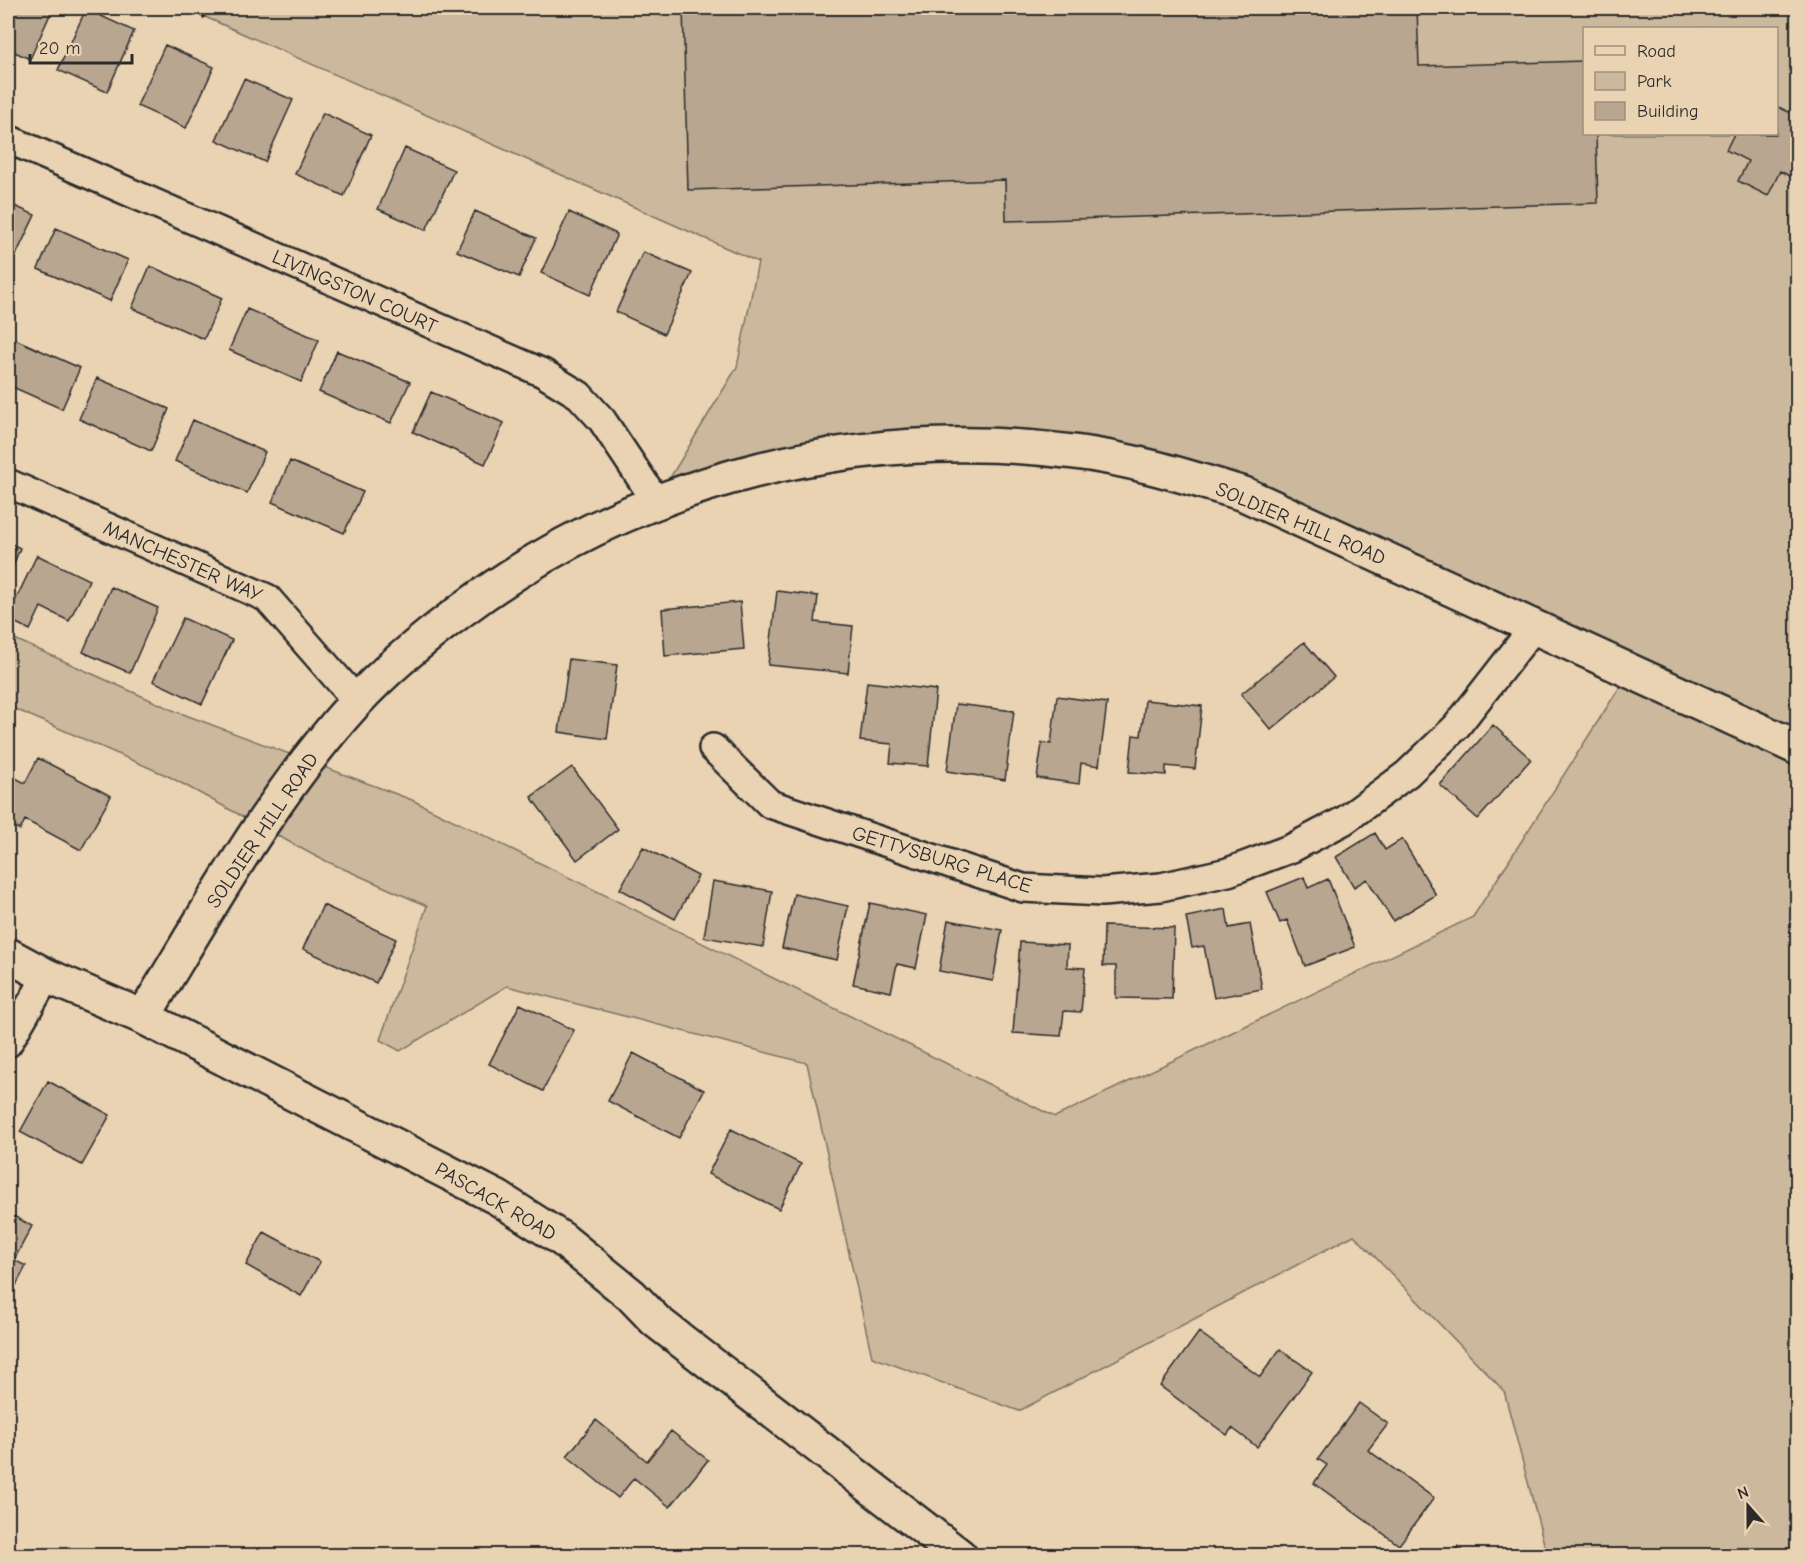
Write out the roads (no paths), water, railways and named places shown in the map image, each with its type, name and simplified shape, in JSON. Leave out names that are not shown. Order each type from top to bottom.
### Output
[{"type":"street","name":"LIVINGSTON COURT","points":[[8,139],[543,373],[579,396],[602,420],[656,501]]},
{"type":"street","name":"SOLDIER HILL ROAD","points":[[143,1017],[251,839],[300,768],[357,701],[420,641],[501,581],[576,537],[656,501],[731,476],[815,456],[891,447],[989,444],[1076,452],[1161,469],[1244,494],[1797,747]]},
{"type":"street","name":"MANCHESTER WAY","points":[[8,483],[267,598],[357,701]]},
{"type":"street","name":"GETTYSBURG PLACE","points":[[713,748],[770,804],[1023,888],[1102,892],[1161,887],[1228,872],[1292,848],[1345,820],[1407,774],[1456,726],[1534,627]]},
{"type":"street","name":"PASCACK ROAD","points":[[8,955],[47,976],[143,1017],[498,1198],[562,1239],[631,1295],[656,1321],[960,1556]]},
{"type":"street","points":[[8,1044],[47,976]]}]
